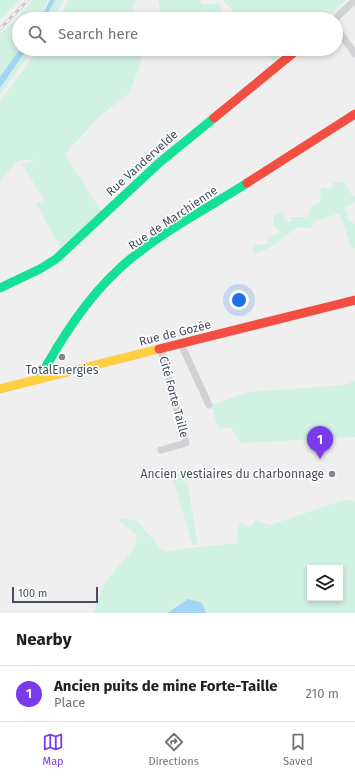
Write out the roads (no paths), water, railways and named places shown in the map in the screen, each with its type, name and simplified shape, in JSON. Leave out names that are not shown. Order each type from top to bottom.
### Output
[{"type":"street","points":[[343,12],[355,0]]},
{"type":"street","points":[[343,37],[355,54]]},
{"type":"street","name":"Rue Vandervelde","points":[[0,288],[40,269],[56,259],[159,163],[289,56]]},
{"type":"street","name":"Rue de Marchienne","points":[[39,379],[51,357],[80,316],[97,293],[121,267],[174,230],[355,114]]},
{"type":"street","name":"Rue de Gozée","points":[[0,388],[355,300]]},
{"type":"street","name":"Cité Forte Taille","points":[[181,344],[209,405]]},
{"type":"street","name":"Cité Forte Taille","points":[[161,349],[186,443],[161,450]]},
{"type":"water","points":[[50,0],[55,0],[49,12],[44,12]]},
{"type":"water","points":[[15,56],[22,56],[0,88],[0,77]]},
{"type":"water","points":[[188,599],[202,603],[206,613],[167,613]]},
{"type":"railway","points":[[16,12],[28,0]]},
{"type":"railway","points":[[0,29],[12,17]]},
{"type":"place","name":"TotalEnergies","points":[[62,357]]},
{"type":"place","name":"Ancien puits de mine Forte-Taille","points":[[320,459]]},
{"type":"place","name":"Ancien vestiaires du charbonnage","points":[[332,474]]}]
